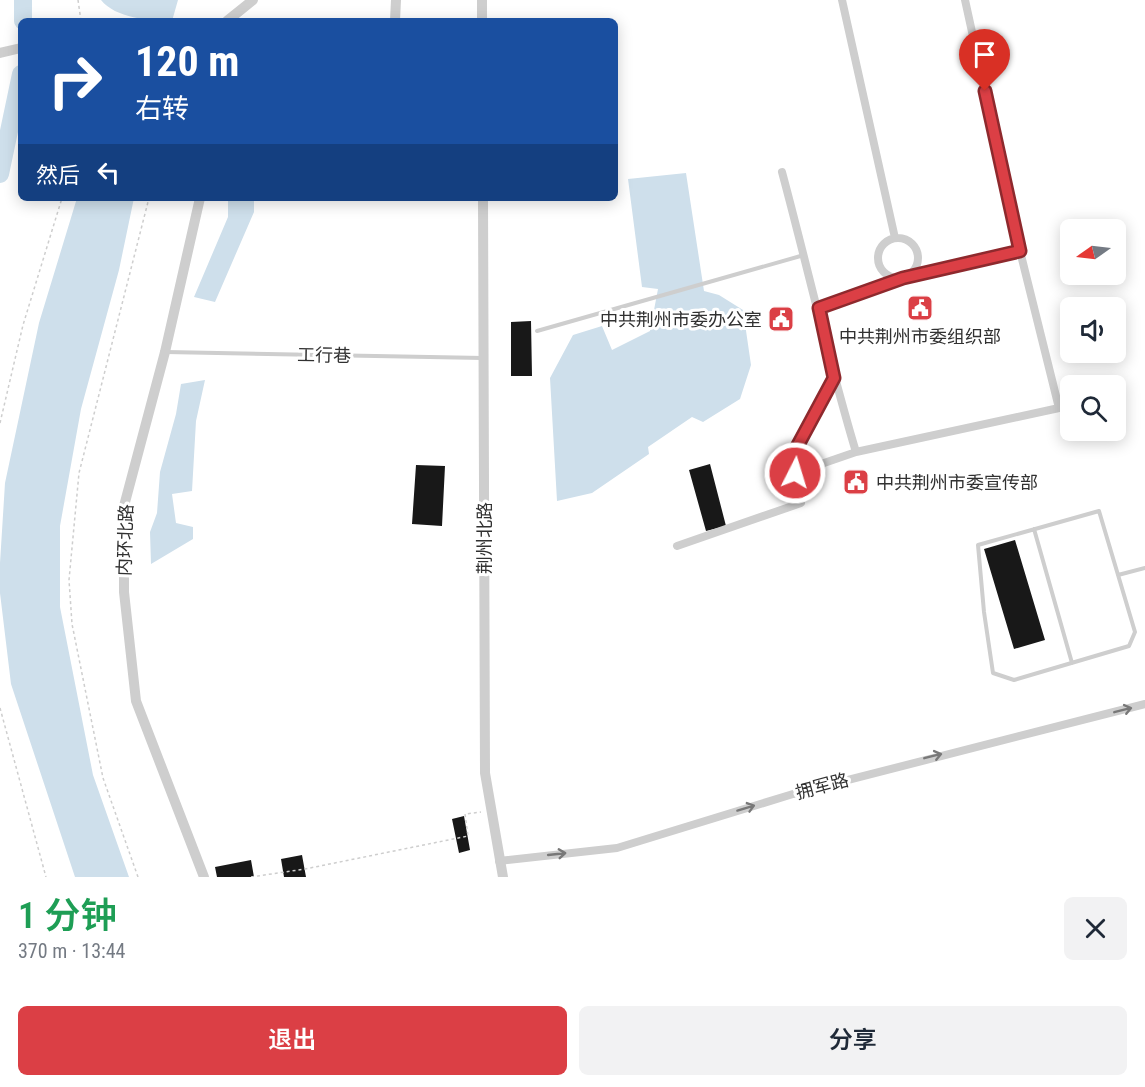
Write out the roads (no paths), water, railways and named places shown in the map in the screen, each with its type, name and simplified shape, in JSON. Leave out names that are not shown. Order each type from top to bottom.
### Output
[{"type":"street","points":[[230,18],[254,0]]},
{"type":"street","points":[[395,18],[396,0]]},
{"type":"street","points":[[482,0],[482,18]]},
{"type":"street","points":[[842,0],[895,238]]},
{"type":"street","points":[[795,473],[856,452],[1059,408],[1020,251],[965,0]]},
{"type":"street","points":[[0,53],[18,49]]},
{"type":"street","points":[[782,172],[819,308],[834,378],[856,452]]},
{"type":"street","name":"内环北路","points":[[199,201],[165,352],[124,506],[124,592],[136,700],[204,877]]},
{"type":"street","name":"荆州北路","points":[[483,201],[485,773],[503,877]]},
{"type":"street","points":[[895,238],[908,241],[917,251],[918,258],[914,270],[903,278],[890,277],[878,262],[880,249],[895,238]]},
{"type":"street","points":[[819,308],[903,278],[1020,251]]},
{"type":"street","points":[[677,546],[801,503],[791,458],[834,378]]},
{"type":"street","name":"拥军路","points":[[499,861],[617,848],[792,794],[1145,704]]},
{"type":"lane","points":[[537,330],[804,255]]},
{"type":"lane","name":"工行巷","points":[[165,352],[484,358]]},
{"type":"lane","points":[[1099,511],[1118,575],[1135,632],[1130,646],[1014,680],[993,673],[984,612],[978,545],[1099,511]]},
{"type":"lane","points":[[1034,529],[1072,663]]},
{"type":"lane","points":[[1118,575],[1145,568]]},
{"type":"water","points":[[101,0],[178,0],[173,18],[139,18],[124,15]]},
{"type":"water","points":[[686,173],[704,291],[719,295],[743,310],[751,365],[740,399],[703,422],[692,417],[648,447],[649,454],[592,493],[557,501],[550,378],[573,335],[602,326],[612,350],[650,331],[658,289],[642,287],[628,179]]},
{"type":"water","points":[[76,201],[133,201],[119,270],[81,409],[60,526],[60,607],[93,775],[129,877],[75,877],[11,684],[0,593],[5,483],[39,323]]},
{"type":"water","points":[[228,201],[254,201],[254,212],[215,302],[194,297],[228,217]]},
{"type":"water","points":[[205,380],[196,421],[192,491],[172,494],[176,523],[193,527],[193,539],[151,564],[150,532],[157,513],[160,472],[176,414],[181,384]]},
{"type":"waterway","points":[[23,0],[23,18]]},
{"type":"waterway","points":[[0,174],[18,88]]},
{"type":"place","name":"中共荆州市委组织部","points":[[920,308]]},
{"type":"place","name":"中共荆州市委办公室","points":[[781,319]]},
{"type":"place","name":"中共荆州市委宣传部","points":[[856,482]]}]
